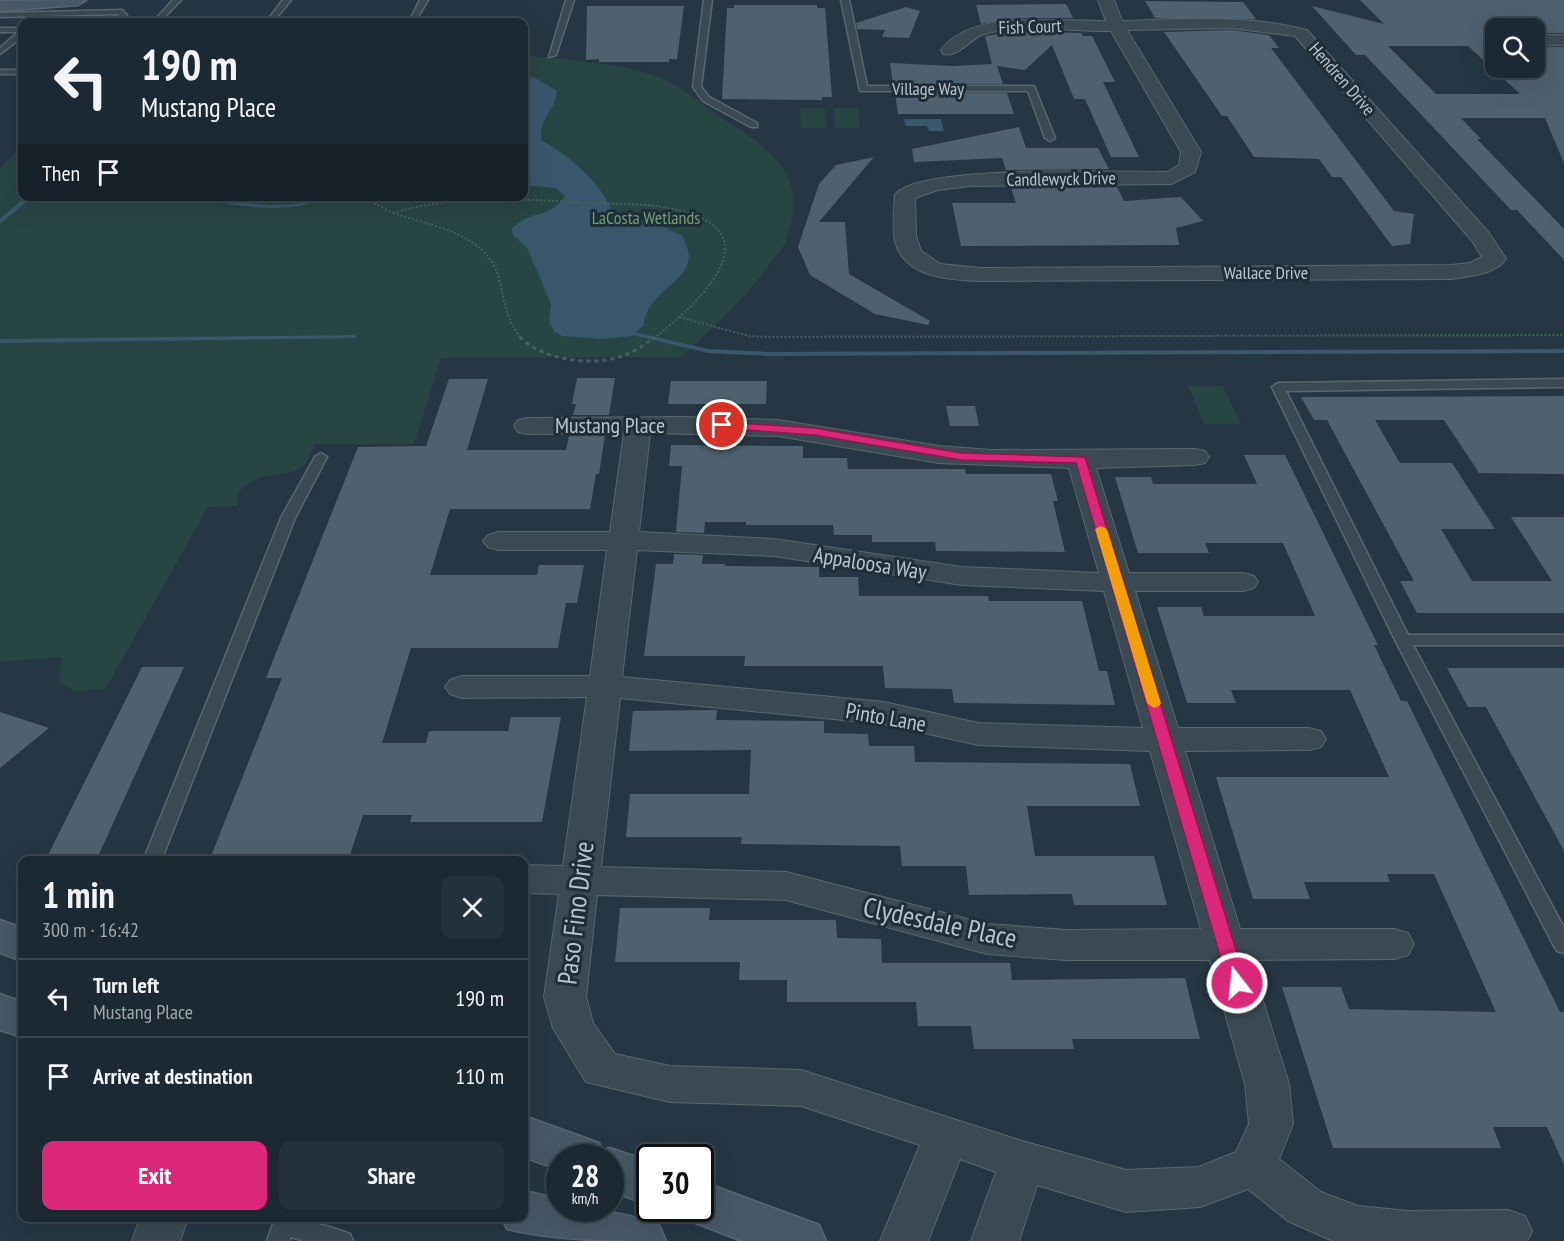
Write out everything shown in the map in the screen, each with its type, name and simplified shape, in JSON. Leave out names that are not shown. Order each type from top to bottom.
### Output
[{"type":"main road","points":[[0,6],[36,1],[78,0]]},
{"type":"main road","points":[[0,936],[18,943]]},
{"type":"main road","points":[[0,1011],[18,1018]]},
{"type":"main road","points":[[528,1138],[546,1144]]},
{"type":"main road","points":[[714,1208],[801,1241]]},
{"type":"main road","points":[[528,1216],[641,1241]]},
{"type":"main road","points":[[528,1217],[587,1241]]},
{"type":"street","name":"Candlewyck Drive","points":[[1008,274],[937,271],[916,260],[906,244],[905,195],[944,181],[1171,177],[1188,168],[1191,152],[1116,25],[1106,0]]},
{"type":"street","name":"Hendren Drive","points":[[1116,25],[1250,24],[1286,28],[1301,33],[1481,238]]},
{"type":"street","name":"Fish Court","points":[[949,50],[982,29],[1116,25]]},
{"type":"street","points":[[1545,40],[1564,40]]},
{"type":"street","name":"Wallace Drive","points":[[1008,274],[1451,272],[1475,269],[1495,259],[1481,238]]},
{"type":"street","name":"Paso Fino Drive","points":[[638,425],[565,997],[574,1028],[602,1069],[670,1084],[801,1088],[868,1108],[1022,1161],[1126,1191],[1200,1187],[1253,1166]]},
{"type":"street","name":"Mustang Place","points":[[527,426],[722,425],[814,432],[961,456],[1080,459],[1195,458]]},
{"type":"street","points":[[1080,459],[1166,740],[1266,1084],[1271,1124],[1253,1166],[1311,1211],[1343,1225],[1384,1233],[1508,1231]]},
{"type":"street","name":"Appaloosa Way","points":[[498,541],[624,541],[747,545],[795,550],[909,571],[965,576],[1116,582],[1243,582]]},
{"type":"street","name":"Pinto Lane","points":[[462,687],[604,686],[884,713],[978,734],[1166,740],[1309,738]]},
{"type":"street","name":"Clydesdale Place","points":[[528,879],[580,878],[786,886],[987,939],[1066,945],[1395,944]]},
{"type":"street","points":[[904,1241],[946,1136]]},
{"type":"street","points":[[996,1241],[1022,1161]]},
{"type":"street","points":[[156,1241],[163,1222]]},
{"type":"lane","points":[[160,18],[177,0]]},
{"type":"lane","points":[[272,18],[287,0]]},
{"type":"lane","points":[[414,18],[424,0]]},
{"type":"lane","points":[[552,55],[570,0]]},
{"type":"lane","points":[[708,0],[697,87],[706,99],[754,125]]},
{"type":"lane","name":"Village Way","points":[[845,0],[863,89],[1031,88],[1050,138]]},
{"type":"lane","points":[[0,15],[122,12],[123,15],[120,18]]},
{"type":"lane","points":[[0,22],[18,22]]},
{"type":"lane","points":[[0,30],[18,31]]},
{"type":"lane","points":[[0,52],[18,35]]},
{"type":"lane","points":[[0,72],[18,72]]},
{"type":"lane","points":[[1564,383],[1278,387],[1403,640],[1564,946]]},
{"type":"lane","points":[[154,856],[288,518],[321,457]]},
{"type":"lane","points":[[1403,640],[1564,640]]},
{"type":"lane","points":[[278,1241],[283,1225],[342,1241]]},
{"type":"path","points":[[369,201],[392,213],[456,236],[482,249],[493,261],[508,323],[520,339],[537,350],[566,358],[596,360],[620,358],[635,352],[679,317],[716,279],[726,259],[725,241],[716,227],[697,216],[631,204],[528,200]]},
{"type":"path","points":[[392,213],[454,201]]},
{"type":"path","points":[[679,317],[749,336],[768,337],[1564,335]]},
{"type":"green space","name":"LaCosta Wetlands","points":[[528,55],[632,69],[670,82],[767,150],[779,163],[788,178],[793,195],[793,215],[785,244],[752,287],[681,357],[441,358],[414,444],[315,444],[306,463],[296,470],[261,477],[244,487],[236,496],[238,506],[208,507],[106,688],[76,692],[59,682],[61,657],[0,662],[0,168],[18,150],[18,201],[528,201]]},
{"type":"green space","points":[[800,108],[825,108],[826,128],[801,128]]},
{"type":"green space","points":[[833,108],[858,108],[860,128],[835,128]]},
{"type":"green space","points":[[1188,386],[1223,386],[1241,424],[1204,424]]},
{"type":"water","points":[[528,76],[557,91],[554,104],[543,124],[541,140],[564,155],[593,181],[614,215],[657,224],[683,236],[689,255],[683,273],[652,304],[646,314],[644,325],[632,336],[602,339],[562,336],[554,331],[549,322],[551,305],[527,248],[513,235],[512,229],[525,219],[546,212],[559,203],[565,196],[556,188],[528,185]]},
{"type":"water","points":[[904,119],[941,119],[944,131],[929,131],[927,126],[906,126]]},
{"type":"building","points":[[1360,0],[1564,0],[1564,33],[1545,33],[1545,18],[1485,18],[1485,62],[1468,46],[1388,46],[1436,94],[1520,94],[1503,78],[1545,78],[1545,47],[1564,47],[1564,163],[1545,118],[1461,118],[1481,139],[1477,139],[1564,229],[1564,260],[1517,210],[1511,210],[1365,55],[1356,55],[1312,6],[1384,24]]},
{"type":"building","points":[[1145,1],[1243,2],[1256,19],[1155,18]]},
{"type":"building","points":[[1066,4],[1073,18],[1018,18],[981,24],[976,5]]},
{"type":"building","points":[[734,5],[817,5],[817,8],[825,8],[832,97],[822,97],[822,100],[722,99],[727,8],[734,8]]},
{"type":"building","points":[[587,6],[684,6],[677,59],[669,59],[669,62],[586,60]]},
{"type":"building","points":[[906,7],[920,11],[909,38],[882,37],[885,30],[857,29],[856,23]]},
{"type":"building","points":[[1231,30],[1269,35],[1279,48],[1271,48],[1394,211],[1414,214],[1410,244],[1392,246],[1341,177],[1332,177],[1319,159],[1254,157],[1227,116],[1222,116],[1164,32]]},
{"type":"building","points":[[1014,31],[1081,33],[1083,36],[1092,36],[1115,82],[1103,82],[1139,157],[1111,157],[1085,99],[1074,99],[1052,45],[1025,70],[997,66],[1003,84],[893,84],[890,63],[954,66],[992,64],[985,36]]},
{"type":"building","points":[[895,93],[1007,93],[1014,114],[898,114]]},
{"type":"building","points":[[1019,127],[1026,148],[1098,148],[1109,169],[1006,170],[1002,158],[914,162],[912,149]]},
{"type":"building","points":[[874,157],[819,222],[845,222],[849,274],[930,321],[928,325],[875,314],[810,275],[798,247],[819,184],[836,165]]},
{"type":"building","points":[[1117,187],[1124,201],[1181,197],[1203,221],[1176,228],[1179,245],[961,246],[952,203],[1016,203],[1011,188]]},
{"type":"building","points":[[577,378],[615,378],[609,415],[573,415],[576,404],[572,404]]},
{"type":"building","points":[[449,379],[488,379],[467,450],[566,450],[569,436],[605,435],[599,474],[596,474],[590,509],[450,509],[430,575],[537,575],[539,565],[584,565],[577,603],[566,603],[558,648],[411,648],[382,743],[426,743],[429,731],[508,731],[511,717],[561,717],[542,822],[410,822],[412,815],[363,815],[350,856],[211,856],[282,678],[266,678],[358,447],[426,446]]},
{"type":"building","points":[[671,381],[767,381],[766,404],[668,404]]},
{"type":"building","points":[[1564,396],[1564,474],[1479,473],[1444,420],[1375,420],[1400,463],[1452,463],[1495,529],[1441,529],[1472,581],[1552,581],[1511,517],[1564,517],[1564,613],[1417,613],[1400,581],[1414,581],[1327,420],[1314,420],[1301,397]]},
{"type":"building","points":[[946,406],[975,406],[979,426],[950,426]]},
{"type":"building","points":[[671,445],[803,446],[803,458],[847,458],[848,469],[965,469],[966,474],[1051,474],[1058,501],[1053,501],[1065,552],[936,551],[935,542],[872,542],[872,535],[834,535],[833,525],[746,525],[746,522],[705,522],[704,533],[676,532],[682,466],[669,466]]},
{"type":"building","points":[[1244,455],[1285,455],[1378,645],[1374,645],[1401,701],[1407,701],[1560,1012],[1564,1012],[1564,1165],[1547,1127],[1493,1127],[1501,1148],[1333,1148],[1282,987],[1341,987],[1349,1009],[1496,1012],[1434,874],[1387,874],[1390,882],[1304,882],[1310,899],[1253,899],[1216,777],[1389,777],[1350,690],[1231,690],[1236,703],[1187,703],[1157,607],[1201,607],[1204,616],[1315,616],[1283,543],[1205,543],[1209,553],[1138,553],[1115,477],[1151,477],[1153,484],[1257,484]]},
{"type":"building","points":[[674,554],[703,555],[702,564],[819,567],[819,577],[858,577],[859,596],[988,596],[989,601],[1082,601],[1099,671],[1107,671],[1115,705],[954,703],[952,689],[885,688],[883,666],[744,666],[745,656],[644,656],[656,564],[673,564]]},
{"type":"building","points":[[142,667],[184,667],[98,856],[48,856]]},
{"type":"building","points":[[1447,668],[1564,668],[1564,851],[1486,707],[1468,707]]},
{"type":"building","points":[[717,710],[716,720],[824,721],[824,733],[868,734],[869,746],[914,746],[915,762],[1130,764],[1140,806],[1027,806],[1035,856],[1154,856],[1167,905],[1074,905],[1072,894],[969,895],[966,866],[902,866],[900,846],[741,844],[742,837],[626,837],[630,794],[749,794],[751,750],[629,751],[633,711]]},
{"type":"building","points":[[0,712],[49,728],[0,768]]},
{"type":"building","points":[[620,908],[710,908],[709,920],[836,920],[837,938],[881,939],[882,963],[1010,963],[1012,980],[1185,978],[1200,1039],[1072,1039],[1074,1049],[974,1049],[971,1026],[918,1026],[916,1002],[787,1002],[787,980],[739,980],[740,962],[615,962]]},
{"type":"waterway","points":[[0,222],[24,201]]},
{"type":"waterway","points":[[216,201],[273,206],[293,206],[313,201]]},
{"type":"waterway","points":[[626,332],[708,351],[768,354],[1564,351]]},
{"type":"waterway","points":[[0,341],[354,337]]},
{"type":"slow traffic","points":[[1101,529],[1154,703]]},
{"type":"route","points":[[722,425],[814,432],[961,456],[1080,459],[1237,983]]}]
